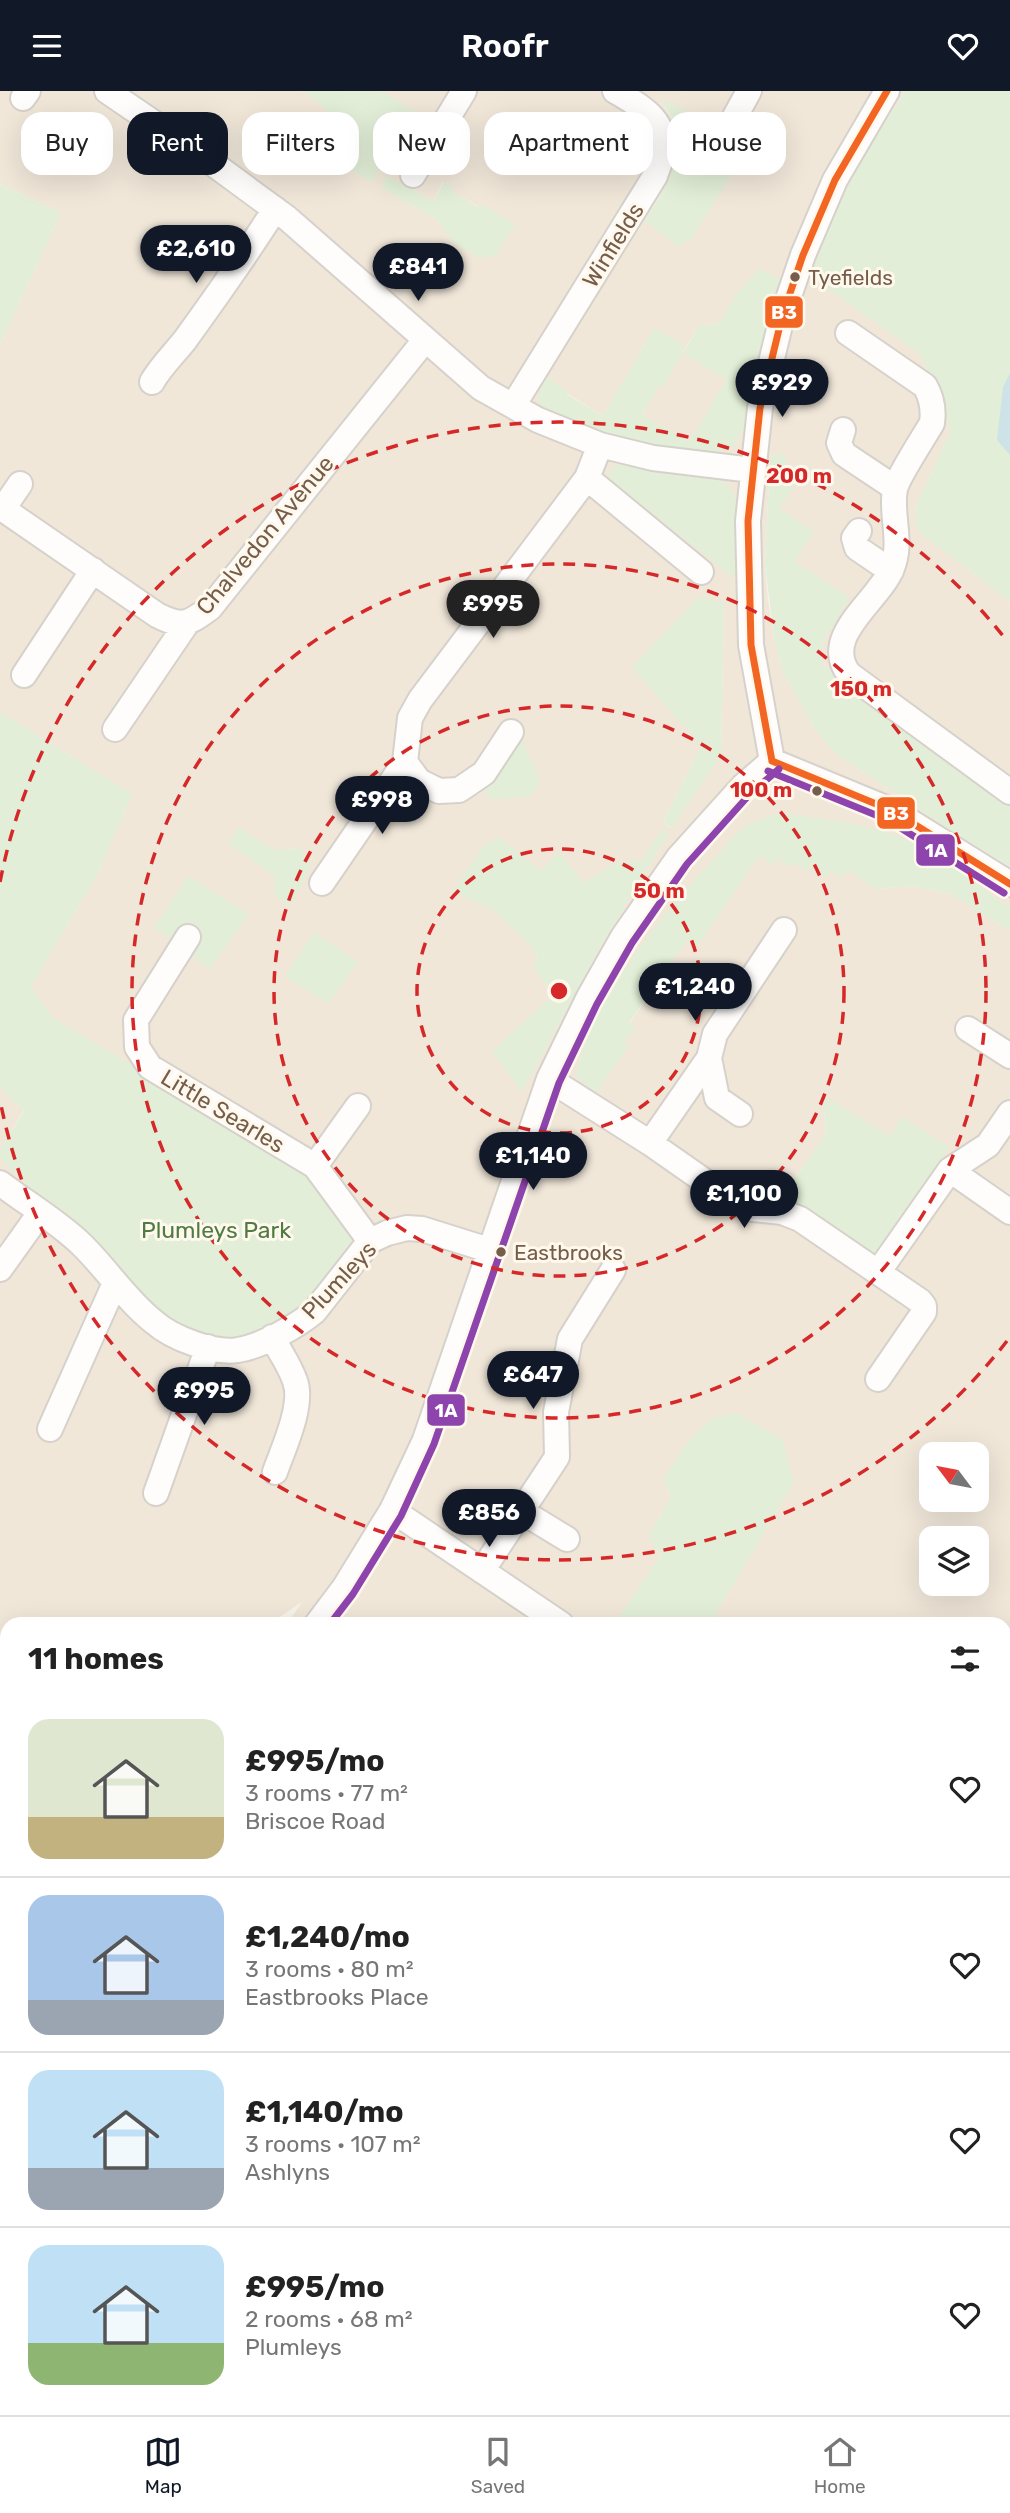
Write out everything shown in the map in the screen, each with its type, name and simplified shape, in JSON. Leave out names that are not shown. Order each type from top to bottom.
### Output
[{"type":"street","points":[[107,91],[275,209],[481,388],[558,430],[600,445],[653,458],[752,470]]},
{"type":"street","points":[[451,112],[464,91]]},
{"type":"street","name":"Winfields","points":[[513,406],[655,176],[663,148],[659,125],[641,106],[615,91]]},
{"type":"street","points":[[738,112],[750,91]]},
{"type":"street","points":[[772,761],[751,645],[748,521],[760,408],[771,356],[799,267],[835,180],[887,91]]},
{"type":"street","points":[[152,382],[248,252],[275,209]]},
{"type":"street","points":[[848,333],[925,386],[930,394],[933,413],[932,423],[895,488],[897,552],[891,571],[845,634],[840,652],[842,664],[849,674],[1010,792]]},
{"type":"street","name":"Chalvedon Avenue","points":[[5,520],[93,570],[158,615],[179,624],[187,623],[209,608],[425,339]]},
{"type":"street","points":[[843,431],[839,443],[844,454],[895,488]]},
{"type":"street","points":[[321,884],[405,762],[410,718],[420,700],[587,478],[600,445]]},
{"type":"street","points":[[587,478],[701,572]]},
{"type":"street","points":[[5,520],[20,484]]},
{"type":"street","points":[[859,531],[854,538],[857,548],[891,571]]},
{"type":"street","points":[[24,675],[93,570]]},
{"type":"street","points":[[116,729],[187,623]]},
{"type":"street","points":[[405,762],[419,781],[439,791],[459,790],[484,773],[511,732]]},
{"type":"street","points":[[772,761],[893,811],[1010,884]]},
{"type":"street","points":[[322,1617],[344,1588],[392,1510],[425,1440],[548,1079],[588,999],[623,937],[679,857],[743,786],[772,761]]},
{"type":"street","points":[[650,1143],[709,1058],[715,1034],[784,930]]},
{"type":"street","name":"Little Searles","points":[[188,937],[136,1020],[137,1047],[143,1058],[150,1067],[315,1166],[370,1241]]},
{"type":"street","points":[[968,1029],[1010,1056]]},
{"type":"street","points":[[709,1058],[717,1098],[740,1114]]},
{"type":"street","points":[[548,1079],[650,1143],[733,1201],[754,1209],[792,1215],[879,1271],[925,1306],[924,1312],[878,1379]]},
{"type":"street","points":[[315,1166],[358,1106]]},
{"type":"street","points":[[879,1271],[950,1170],[988,1145],[1010,1113]]},
{"type":"street","points":[[950,1170],[1010,1212]]},
{"type":"street","name":"Plumleys","points":[[0,1183],[82,1245],[143,1313],[165,1331],[208,1347],[239,1350],[288,1330],[314,1312],[370,1241],[387,1233],[407,1228],[448,1236],[489,1250]]},
{"type":"street","points":[[0,1269],[40,1213]]},
{"type":"street","points":[[482,1571],[557,1457],[556,1412],[570,1339],[613,1270]]},
{"type":"street","points":[[50,1429],[115,1283]]},
{"type":"street","points":[[272,1338],[296,1383],[297,1395],[296,1408],[275,1472]]},
{"type":"street","points":[[156,1493],[208,1347]]},
{"type":"street","points":[[392,1510],[551,1617]]},
{"type":"street","points":[[521,1511],[567,1539]]},
{"type":"shaded area","points":[[0,91],[303,91],[327,112],[242,112],[242,175],[359,175],[359,138],[373,131],[373,175],[470,175],[470,112],[415,112],[382,91],[906,91],[858,160],[808,274],[920,354],[951,431],[915,508],[923,535],[1010,602],[1010,806],[821,663],[823,641],[832,625],[794,561],[779,508],[783,453],[770,457],[765,565],[768,600],[783,672],[815,730],[836,754],[959,836],[1010,866],[1010,908],[940,858],[779,813],[673,907],[634,957],[602,1010],[579,1061],[628,1046],[624,1043],[629,1024],[688,938],[698,945],[759,855],[830,870],[848,870],[875,889],[913,886],[951,894],[1010,931],[1010,1617],[714,1617],[794,1482],[685,1445],[663,1480],[671,1498],[648,1536],[661,1555],[619,1617],[292,1617],[302,1602],[280,1617],[0,1617],[0,1158],[85,1240],[220,1119],[53,1018],[31,987],[98,873],[132,794],[0,712],[0,344],[61,213],[0,184]],"holes":[[[388,177],[433,201],[443,182],[451,191],[515,224],[454,243],[437,220],[382,188]],[[738,292],[776,302],[760,353],[747,422],[734,446],[590,434],[547,377],[603,416],[654,328],[683,344],[680,358],[664,385],[660,384],[642,415],[690,441],[727,380],[683,352],[699,326],[719,323]],[[724,602],[721,755],[671,828],[663,822],[701,746]],[[663,829],[668,834],[599,949],[522,1091],[492,1052],[554,994],[533,967],[537,956],[529,944],[492,908],[454,892],[483,846],[541,871],[559,853],[584,883],[616,863],[641,861]],[[228,843],[276,850],[301,848],[276,888],[274,876]],[[823,1096],[890,1136],[821,1218],[782,1196],[826,1135]]]},
{"type":"shaded area","points":[[1010,373],[1010,455],[997,440],[1003,387]]},
{"type":"shaded area","points":[[0,1085],[7,1096],[24,1110],[0,1150]]},
{"type":"green space","points":[[303,91],[382,91],[416,112],[373,112],[373,175],[376,175],[371,182],[359,175],[359,112],[327,112]]},
{"type":"green space","points":[[906,91],[1010,91],[1010,602],[923,535],[917,527],[915,508],[951,431],[920,354],[808,275],[854,166]]},
{"type":"green space","points":[[660,100],[689,112],[668,112]]},
{"type":"green space","points":[[732,175],[691,240],[677,246],[645,221],[670,176]]},
{"type":"green space","points":[[387,176],[433,201],[444,182],[453,187],[452,191],[478,207],[481,204],[515,224],[496,256],[479,258],[454,243],[437,220],[382,188]]},
{"type":"green space","points":[[0,184],[61,213],[0,344]]},
{"type":"green space","points":[[759,269],[783,280],[760,353],[747,422],[734,446],[724,452],[700,455],[590,434],[545,413],[538,398],[547,377],[567,391],[568,395],[603,416],[654,328],[683,344],[680,358],[664,386],[660,385],[642,415],[690,441],[726,380],[683,353],[699,326],[719,323],[738,292]]},
{"type":"green space","points":[[783,453],[795,485],[779,508],[814,532],[794,561],[850,598],[823,641],[821,663],[1010,806],[1010,866],[959,836],[836,754],[815,730],[783,672],[774,637],[765,565],[770,457]]},
{"type":"green space","points":[[616,464],[706,475],[726,484],[737,503],[735,579],[607,477]]},
{"type":"green space","points":[[698,597],[724,602],[721,755],[672,828],[663,822],[701,746],[632,667]]},
{"type":"green space","name":"Plumleys Park","points":[[0,712],[132,794],[98,873],[31,987],[53,1018],[315,1174],[365,1239],[308,1305],[237,1346],[160,1314],[0,1158],[0,1150],[24,1111],[7,1096],[0,1085]]},
{"type":"green space","points":[[518,730],[540,780],[532,796],[492,799],[479,786]]},
{"type":"green space","points":[[779,813],[864,826],[922,848],[1010,908],[1010,931],[951,894],[913,886],[875,889],[848,870],[842,878],[831,871],[826,877],[812,867],[808,872],[794,862],[790,867],[777,859],[773,865],[759,856],[698,945],[688,939],[629,1023],[635,1028],[624,1043],[629,1046],[596,1093],[576,1077],[583,1049],[612,990],[631,960],[695,879],[741,830]]},
{"type":"green space","points":[[238,827],[275,850],[301,848],[311,863],[297,895],[289,906],[275,896],[274,876],[228,843]]},
{"type":"green space","points":[[663,828],[668,834],[599,949],[522,1092],[492,1052],[554,994],[533,967],[537,956],[529,944],[492,909],[453,892],[483,846],[499,837],[541,871],[559,852],[584,883],[616,863],[641,861]]},
{"type":"green space","points":[[188,876],[249,914],[209,970],[176,942],[154,928]]},
{"type":"green space","points":[[314,932],[358,962],[328,1004],[285,976]]},
{"type":"green space","points":[[823,1095],[890,1136],[902,1117],[949,1147],[875,1256],[821,1218],[782,1196],[826,1135]]},
{"type":"green space","points":[[737,1413],[782,1439],[794,1482],[714,1617],[618,1617],[661,1555],[648,1536],[671,1498],[663,1480],[685,1445],[713,1417]]},
{"type":"transit line","name":"B3","points":[[772,761],[751,645],[748,521],[760,408],[782,317],[803,255],[835,180],[887,91]]},
{"type":"transit line","name":"B3","points":[[772,761],[893,811],[1010,884]]},
{"type":"transit line","name":"1A","points":[[335,1617],[353,1594],[401,1516],[434,1444],[559,1083],[597,1004],[632,943],[687,864],[750,794],[779,769]]},
{"type":"transit line","name":"1A","points":[[768,771],[888,820],[1004,893]]},
{"type":"place","name":"Tyefields","points":[[795,277]]},
{"type":"place","name":"Eastbrooks","points":[[501,1252]]}]
